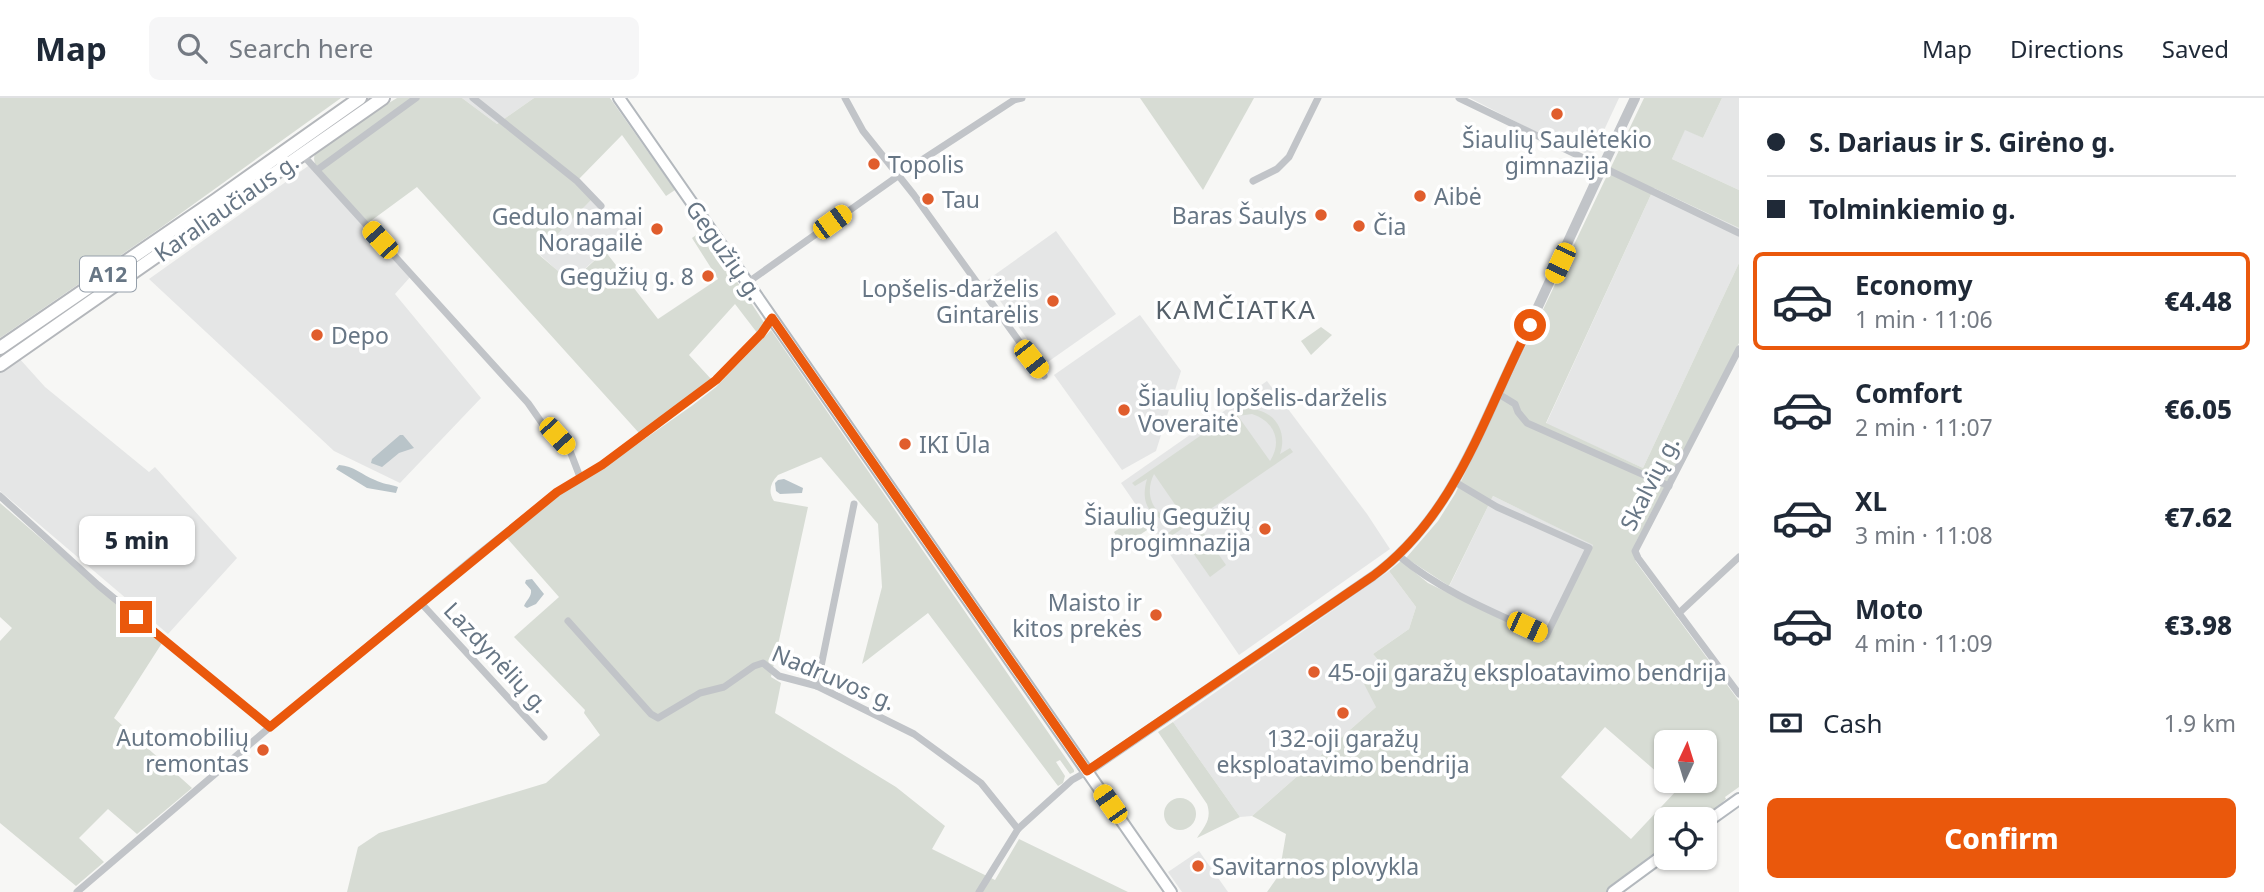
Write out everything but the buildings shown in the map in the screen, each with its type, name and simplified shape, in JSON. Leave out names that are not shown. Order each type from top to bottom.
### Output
[{"type":"highway","name":"Karaliaučiaus g.","points":[[0,365],[298,149],[360,98]]},
{"type":"highway","name":"Karaliaučiaus g.","points":[[0,348],[298,149],[383,98]]},
{"type":"main road","name":"Gegužių g.","points":[[619,98],[1169,889]]},
{"type":"main road","points":[[1717,815],[1739,799]]},
{"type":"main road","points":[[1613,892],[1654,862]]},
{"type":"street","points":[[317,170],[416,98]]},
{"type":"street","points":[[473,98],[577,181],[601,206]]},
{"type":"street","points":[[845,98],[863,131],[914,195],[1044,376]]},
{"type":"street","points":[[1252,181],[1277,169],[1289,157],[1318,98]]},
{"type":"street","points":[[1459,98],[1739,233]]},
{"type":"street","points":[[979,892],[1018,829],[1067,785],[1373,576],[1399,556],[1429,523],[1455,482],[1555,274],[1635,98]]},
{"type":"street","points":[[747,283],[898,175],[1016,99]]},
{"type":"street","points":[[298,149],[528,403],[544,426],[570,451],[580,477]]},
{"type":"street","points":[[77,892],[270,727],[557,492],[602,465],[716,380],[761,334],[772,318]]},
{"type":"street","name":"Skalvių g.","points":[[1739,349],[1736,364],[1635,551],[1679,613],[1736,683],[1739,694]]},
{"type":"street","points":[[1497,393],[1515,404],[1527,423],[1669,486]]},
{"type":"street","points":[[1399,556],[1446,588],[1545,636],[1589,548],[1497,507],[1455,482]]},
{"type":"street","points":[[0,496],[88,576],[270,727]]},
{"type":"street","points":[[817,686],[855,504]]},
{"type":"street","points":[[1679,613],[1739,556]]},
{"type":"street","name":"Lazdynėlių g.","points":[[421,603],[544,737]]},
{"type":"street","name":"Nadruvos g.","points":[[568,621],[641,704],[658,718],[699,693],[724,687],[762,663],[779,676],[817,686],[914,734],[981,783],[1008,820],[1018,829]]},
{"type":"shaded area","points":[[0,98],[341,98],[159,229],[0,338]]},
{"type":"shaded area","points":[[397,98],[462,98],[497,124],[534,98],[610,98],[675,190],[666,196],[622,135],[577,181],[593,198],[538,254],[571,282],[605,251],[658,319],[718,279],[692,238],[703,230],[765,324],[758,334],[735,304],[689,355],[711,379],[639,433],[417,187],[368,223],[315,164],[315,151]]},
{"type":"shaded area","points":[[462,98],[534,98],[497,124]]},
{"type":"shaded area","points":[[1140,98],[1254,98],[1203,190]]},
{"type":"shaded area","name":"Šiaulių Saulėtekio gimnazija","points":[[1470,98],[1619,98],[1592,156],[1528,128]]},
{"type":"shaded area","points":[[1644,98],[1722,98],[1703,138],[1685,130],[1672,159],[1739,190],[1739,228],[1654,188],[1546,423],[1643,468],[1739,263],[1739,343],[1636,542],[1634,556],[1739,701],[1739,787],[1717,807],[1661,807],[1674,793],[1717,793],[1717,730],[1654,730],[1654,770],[1605,727],[1561,777],[1631,839],[1654,814],[1654,857],[1606,892],[1267,892],[1279,875],[1286,834],[1252,816],[1376,707],[1364,684],[1385,668],[1373,654],[1409,629],[1416,607],[1389,571],[1401,561],[1428,583],[1546,641],[1593,545],[1493,496],[1449,586],[1406,558],[1438,521],[1455,494]]},
{"type":"shaded area","points":[[1722,98],[1739,98],[1739,190],[1672,159],[1685,129],[1703,138]]},
{"type":"shaded area","name":"Depo","points":[[311,164],[412,275],[395,294],[481,398],[400,483],[334,451],[149,279]]},
{"type":"shaded area","points":[[1654,188],[1739,228],[1739,263],[1643,468],[1546,424]]},
{"type":"shaded area","points":[[593,198],[628,230],[570,282],[538,253]]},
{"type":"shaded area","name":"Lopšelis-darželis Gintarėlis","points":[[1056,231],[1116,314],[1045,364],[986,281]]},
{"type":"shaded area","name":"Šiaulių lopšelis-darželis Voveraitė","points":[[1140,315],[1181,371],[1156,451],[1122,470],[1054,375]]},
{"type":"shaded area","points":[[1321,327],[1332,335],[1311,355],[1301,341]]},
{"type":"shaded area","points":[[771,330],[1074,772],[1070,774],[1060,760],[1056,762],[1065,776],[1063,783],[1058,786],[928,613],[862,664],[882,587],[878,524],[821,457],[778,475],[771,488],[774,501],[808,507],[771,677],[781,683],[775,713],[896,787],[945,826],[932,849],[995,880],[1019,839],[1128,892],[347,892],[358,847],[379,833],[546,783],[600,735],[584,713],[585,710],[514,637],[559,597],[506,537],[552,499],[602,469],[693,405],[716,387]]},
{"type":"shaded area","points":[[18,357],[45,387],[149,472],[155,467],[237,558],[168,634],[0,491],[0,369]]},
{"type":"shaded area","name":"Šiaulių Gegužių progimnazija","points":[[1267,381],[1367,514],[1390,549],[1239,655],[1121,483]]},
{"type":"shaded area","points":[[1255,398],[1257,402],[1248,409],[1272,417],[1282,437],[1280,454],[1290,448],[1293,452],[1170,537],[1167,534],[1178,525],[1161,519],[1150,510],[1145,497],[1147,479],[1135,486],[1132,483]],"holes":[[[1252,414],[1266,421],[1274,433],[1276,446],[1270,461],[1238,416]],[[1154,474],[1185,519],[1185,520],[1167,517],[1154,507],[1150,492]]]},
{"type":"shaded area","points":[[400,435],[414,448],[399,453],[382,467],[371,463],[372,459]]},
{"type":"shaded area","points":[[339,465],[398,487],[396,493],[367,488],[336,469]]},
{"type":"shaded area","points":[[784,479],[803,488],[802,493],[780,494],[776,491],[775,483]]},
{"type":"shaded area","points":[[1493,496],[1594,545],[1547,641],[1446,593]]},
{"type":"shaded area","points":[[0,503],[162,643],[114,718],[192,788],[137,834],[108,809],[79,838],[104,862],[76,886],[0,823],[0,641],[12,628],[0,617]]},
{"type":"shaded area","points":[[1138,516],[1147,530],[1122,547],[1114,532]]},
{"type":"shaded area","points":[[1203,532],[1226,565],[1210,577],[1186,543]]},
{"type":"shaded area","points":[[1389,571],[1416,607],[1409,629],[1373,654],[1385,668],[1376,707],[1252,816],[1240,817],[1173,722]]},
{"type":"shaded area","points":[[532,579],[544,594],[536,604],[527,608],[524,606],[531,590],[525,583],[526,580]]},
{"type":"shaded area","points":[[1173,722],[1240,817],[1197,838],[1207,822],[1207,804],[1158,732]]},
{"type":"shaded area","points":[[1180,798],[1191,803],[1196,814],[1191,825],[1180,830],[1169,825],[1164,814],[1169,803]]},
{"type":"shaded area","points":[[1199,851],[1228,892],[1182,892],[1168,872]]},
{"type":"place","name":"Šiaulių Saulėtekio gimnazija","points":[[1557,114]]},
{"type":"place","name":"Topolis","points":[[874,164]]},
{"type":"place","name":"Aibė","points":[[1420,196]]},
{"type":"place","name":"Tau","points":[[928,199]]},
{"type":"place","name":"Baras Šaulys","points":[[1321,215]]},
{"type":"place","name":"Čia","points":[[1359,226]]},
{"type":"place","name":"Gedulo namai Noragailė","points":[[657,229]]},
{"type":"place","name":"Gegužių g. 8","points":[[708,276]]},
{"type":"place","name":"Lopšelis-darželis Gintarėlis","points":[[1053,301]]},
{"type":"place","name":"Depo","points":[[317,335]]},
{"type":"place","name":"Šiaulių lopšelis-darželis Voveraitė","points":[[1124,410]]},
{"type":"place","name":"IKI Ūla","points":[[905,444]]},
{"type":"place","name":"Šiaulių Gegužių progimnazija","points":[[1265,529]]},
{"type":"place","name":"Maisto ir kitos prekės","points":[[1156,615]]},
{"type":"place","name":"45-oji garažų eksploatavimo bendrija","points":[[1314,672]]},
{"type":"place","name":"132-oji garažų eksploatavimo bendrija","points":[[1343,713]]},
{"type":"place","name":"Automobilių remontas","points":[[263,750]]},
{"type":"place","name":"Savitarnos plovykla","points":[[1198,866]]},
{"type":"district","name":"KAMČIATKA","points":[[1236,309]]},
{"type":"route","points":[[136,617],[270,727],[474,557],[557,492],[602,465],[716,380],[745,353],[772,318],[1087,771],[1373,576],[1415,541],[1455,482],[1530,325]]}]
